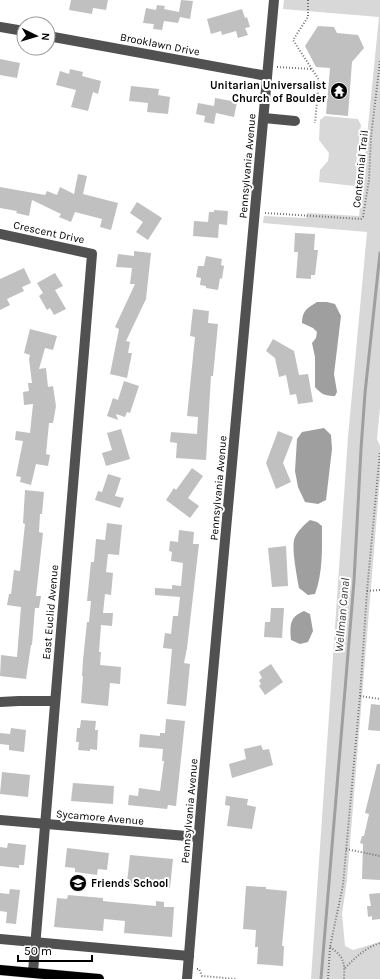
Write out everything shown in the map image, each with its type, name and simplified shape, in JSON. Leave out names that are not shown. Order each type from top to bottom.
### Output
[{"type":"main road","points":[[0,970],[99,979]]},
{"type":"street","name":"Pennsylvania Avenue","points":[[187,979],[198,837],[274,0]]},
{"type":"street","points":[[0,27],[16,30]]},
{"type":"street","name":"Brooklawn Drive","points":[[56,37],[268,71]]},
{"type":"street","points":[[264,118],[295,121]]},
{"type":"street","name":"Crescent Drive","points":[[0,234],[92,254]]},
{"type":"street","name":"East Euclid Avenue","points":[[33,972],[92,254]]},
{"type":"street","points":[[0,702],[55,701]]},
{"type":"street","name":"Sycamore Avenue","points":[[0,820],[198,837]]},
{"type":"street","points":[[0,939],[189,956]]},
{"type":"path","points":[[308,0],[308,16],[293,40],[319,80],[315,122]]},
{"type":"path","name":"Centennial Trail","points":[[255,212],[361,220],[363,217],[368,180],[371,137],[380,61]]},
{"type":"path","points":[[268,71],[312,69]]},
{"type":"path","points":[[328,979],[330,947],[343,885],[360,696],[366,591],[380,451]]},
{"type":"path","points":[[366,591],[380,590]]},
{"type":"path","points":[[360,696],[380,699]]},
{"type":"path","points":[[346,849],[380,856]]},
{"type":"path","points":[[345,968],[359,954],[370,946],[380,944]]},
{"type":"path","points":[[330,947],[340,954],[343,960],[345,968],[344,979]]},
{"type":"path","points":[[188,968],[199,969],[202,976],[236,979]]},
{"type":"shaded area","points":[[284,0],[380,0],[380,408],[377,439],[380,446],[380,477],[347,880],[342,914],[345,946],[353,950],[380,942],[380,979],[311,979],[348,437],[367,232],[263,223],[264,216],[306,218],[307,213],[359,216],[379,17],[283,9]]},
{"type":"shaded area","points":[[325,116],[358,119],[361,125],[355,186],[319,182],[320,170],[328,161],[329,153],[319,140],[320,120]]},
{"type":"shaded area","points":[[317,302],[335,304],[341,316],[334,374],[337,392],[335,396],[328,396],[315,387],[315,357],[312,343],[316,338],[317,332],[313,328],[302,323],[306,310]]},
{"type":"shaded area","points":[[324,428],[331,435],[332,449],[326,500],[318,504],[305,502],[298,487],[295,471],[297,439],[302,432]]},
{"type":"shaded area","points":[[310,520],[317,522],[322,526],[322,552],[318,586],[315,594],[308,595],[299,588],[295,564],[294,540],[296,534]]},
{"type":"shaded area","points":[[304,611],[310,614],[313,631],[308,642],[300,644],[291,640],[290,630],[293,619],[299,613]]},
{"type":"building","points":[[71,0],[108,0],[106,10],[93,8],[92,14],[69,10]]},
{"type":"building","points":[[181,0],[193,1],[190,19],[180,17],[178,23],[164,21],[162,30],[153,29],[154,24],[143,23],[146,8],[156,10],[157,5],[165,6],[164,9],[179,12]]},
{"type":"building","points":[[242,9],[245,18],[247,17],[250,27],[245,28],[248,35],[238,38],[236,31],[222,35],[221,31],[211,34],[207,19]]},
{"type":"building","name":"Unitarian Universalist Church of Boulder","points":[[318,26],[334,27],[337,33],[358,35],[364,48],[352,62],[348,116],[326,114],[330,68],[316,67],[305,46]]},
{"type":"building","points":[[0,59],[20,63],[17,78],[0,75]]},
{"type":"building","points":[[70,69],[83,72],[82,76],[101,81],[98,94],[93,92],[88,111],[71,107],[76,90],[56,85],[60,71],[69,74]]},
{"type":"building","points":[[131,86],[159,89],[158,95],[170,97],[168,114],[147,112],[148,103],[129,101]]},
{"type":"building","points":[[215,98],[237,102],[234,117],[216,113],[214,124],[204,122],[205,116],[196,114],[198,103],[214,106]]},
{"type":"building","points":[[78,174],[87,176],[83,194],[118,203],[111,230],[100,227],[102,219],[75,212],[71,222],[59,217],[61,214],[32,200],[29,216],[16,213],[17,211],[0,208],[0,187],[45,195],[47,191],[57,195],[60,187],[74,194]]},
{"type":"building","points":[[137,202],[162,218],[148,240],[136,232],[143,222],[130,213]]},
{"type":"building","points":[[214,210],[228,211],[227,225],[219,224],[218,238],[193,236],[194,221],[208,222],[209,212],[214,212]]},
{"type":"building","points":[[295,233],[315,234],[314,250],[318,250],[315,275],[311,275],[311,279],[296,278],[298,252],[294,252]]},
{"type":"building","points":[[134,251],[151,253],[146,299],[126,341],[130,342],[128,353],[132,353],[127,378],[110,374],[119,329],[115,327],[135,284],[130,284],[132,268],[116,267],[118,254],[134,256]]},
{"type":"building","points":[[206,256],[222,259],[221,265],[224,266],[222,279],[220,278],[218,290],[206,288],[206,286],[200,285],[201,278],[196,277],[198,266],[204,266]]},
{"type":"building","points":[[24,268],[31,283],[22,287],[24,291],[7,299],[10,305],[0,310],[0,279]]},
{"type":"building","points":[[55,273],[63,286],[55,290],[66,309],[54,315],[50,308],[47,310],[39,296],[43,293],[37,283]]},
{"type":"building","points":[[193,309],[209,311],[208,323],[218,324],[213,376],[211,376],[206,460],[176,458],[177,443],[170,442],[171,432],[197,434],[198,417],[187,416],[195,337],[190,336]]},
{"type":"building","points":[[30,329],[57,336],[53,350],[45,348],[39,369],[46,368],[48,387],[53,386],[56,406],[53,423],[49,423],[46,454],[50,455],[48,466],[36,464],[31,485],[20,482],[21,477],[16,476],[23,441],[15,440],[16,431],[30,433],[33,404],[24,405],[23,392],[29,391],[28,383],[32,383],[29,359],[30,355],[24,353]]},
{"type":"building","points":[[273,339],[294,351],[299,375],[308,374],[313,402],[298,404],[296,394],[290,395],[286,375],[279,377],[275,358],[266,351]]},
{"type":"building","points":[[124,381],[139,386],[130,413],[127,412],[125,417],[116,414],[118,420],[107,416],[113,398],[118,400]]},
{"type":"building","points":[[121,429],[130,459],[106,466],[102,453],[112,450],[107,433]]},
{"type":"building","points":[[278,431],[293,437],[283,463],[291,482],[276,489],[266,463]]},
{"type":"building","points":[[192,468],[203,476],[188,498],[199,506],[190,518],[166,500],[174,488],[176,490]]},
{"type":"building","points":[[108,474],[121,478],[115,496],[124,498],[120,508],[95,500],[98,491],[102,492]]},
{"type":"building","points":[[25,490],[44,492],[42,514],[40,514],[39,532],[43,533],[36,596],[41,596],[39,608],[35,608],[32,645],[26,679],[0,676],[1,655],[17,657],[21,607],[7,605],[9,594],[11,594],[14,570],[20,571],[25,524],[23,523]]},
{"type":"building","points":[[107,523],[122,525],[119,555],[108,554],[106,572],[113,573],[111,595],[105,594],[103,613],[113,613],[112,626],[101,625],[99,652],[101,652],[100,665],[121,667],[120,684],[110,683],[108,706],[81,703],[83,660],[91,601],[87,601],[91,562],[94,562],[96,539],[105,540]]},
{"type":"building","points":[[179,530],[194,532],[193,544],[199,544],[184,663],[190,664],[186,706],[167,704],[172,649],[163,648],[165,633],[171,634],[173,616],[178,616],[180,597],[155,595],[155,588],[172,589],[172,585],[181,586],[183,563],[171,561],[172,552],[169,551],[170,541],[178,542]]},
{"type":"building","points":[[286,546],[288,586],[272,587],[268,548]]},
{"type":"building","points":[[271,608],[284,608],[282,638],[264,637],[265,622],[270,622]]},
{"type":"building","points":[[271,664],[283,682],[265,695],[259,686],[261,684],[259,680],[262,678],[259,672]]},
{"type":"building","points":[[371,704],[380,705],[380,731],[368,730]]},
{"type":"building","points":[[166,719],[185,721],[176,806],[168,805],[167,809],[128,805],[129,795],[138,796],[139,788],[160,791],[164,761],[162,761],[163,749],[139,747],[140,734],[160,736],[160,733],[165,733]]},
{"type":"building","points":[[81,720],[96,721],[95,730],[98,730],[97,750],[78,750],[79,742],[76,742],[77,728],[80,728]]},
{"type":"building","points":[[11,728],[26,730],[24,752],[9,750],[9,745],[0,744],[0,733],[10,734]]},
{"type":"building","points":[[261,745],[263,750],[269,749],[273,765],[232,778],[229,764],[246,759],[244,749]]},
{"type":"building","points":[[377,764],[380,764],[380,880],[362,879],[363,844],[360,843],[362,836],[364,836],[369,814],[365,813]]},
{"type":"building","points":[[2,772],[30,775],[28,797],[0,794]]},
{"type":"building","points":[[73,783],[114,786],[113,804],[71,801]]},
{"type":"building","points":[[226,796],[248,799],[247,805],[256,807],[252,829],[227,826],[230,806],[225,805]]},
{"type":"building","points":[[8,843],[26,845],[24,865],[19,865],[19,868],[0,866],[0,847],[7,848]]},
{"type":"building","points":[[67,848],[109,853],[107,870],[98,869],[97,875],[75,872],[75,868],[65,867]]},
{"type":"building","points":[[130,855],[173,859],[170,888],[127,883]]},
{"type":"building","points":[[246,886],[266,887],[266,889],[287,891],[282,946],[284,946],[283,966],[257,964],[258,947],[255,947],[256,930],[243,929]]},
{"type":"building","points":[[10,889],[20,890],[16,924],[6,923],[7,912],[0,911],[0,893],[9,894]]},
{"type":"building","points":[[380,893],[380,919],[372,920],[372,916],[368,917],[367,906],[371,906],[369,894]]},
{"type":"building","points":[[68,895],[103,898],[103,901],[156,906],[156,901],[164,902],[164,907],[174,907],[172,937],[124,933],[125,921],[104,919],[103,931],[54,927],[57,898],[67,899]]},
{"type":"waterway","name":"Wellman Canal","points":[[321,979],[354,581],[365,393],[380,253]]},
{"type":"place","name":"Unitarian Universalist Church of Boulder","points":[[339,91]]},
{"type":"place","name":"Friends School","points":[[78,883]]}]
